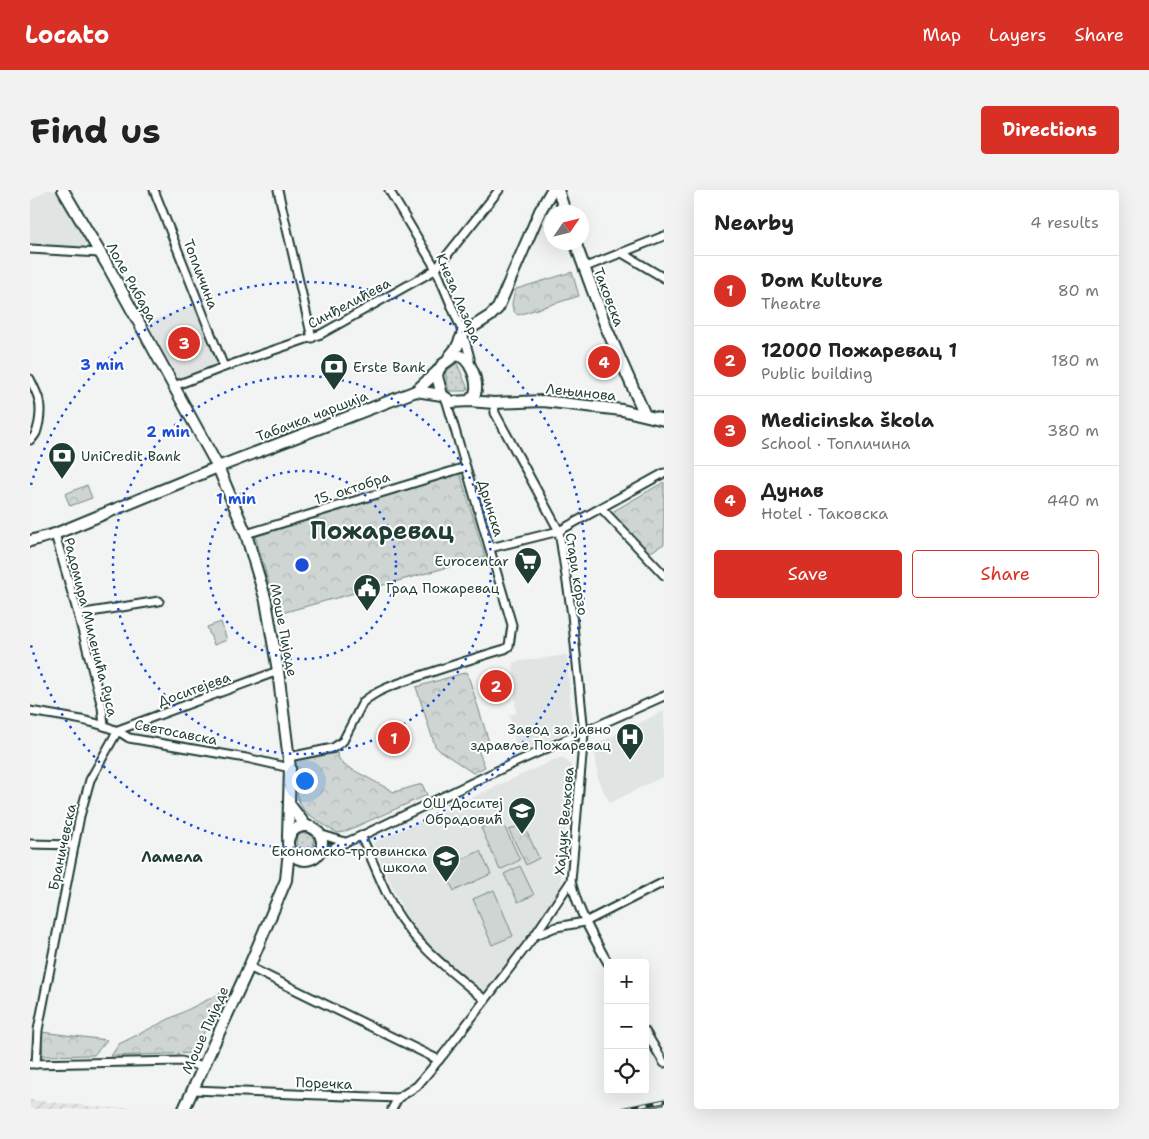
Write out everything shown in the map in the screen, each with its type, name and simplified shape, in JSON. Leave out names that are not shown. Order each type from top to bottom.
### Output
[{"type":"street","name":"Лоле Рибара","points":[[63,190],[100,253],[218,467]]},
{"type":"street","name":"Топличина","points":[[154,190],[224,367]]},
{"type":"street","points":[[278,190],[312,338]]},
{"type":"street","name":"Кнеза Лазара","points":[[390,190],[436,269],[463,333],[470,365]]},
{"type":"street","name":"Синђелићева","points":[[174,386],[224,367],[312,338],[341,324],[436,269],[499,190]]},
{"type":"street","points":[[448,359],[460,355],[470,365],[476,385],[475,394],[468,401],[452,402],[444,397],[437,376],[438,371],[457,348],[463,333],[490,316],[498,308],[540,212],[552,190]]},
{"type":"street","points":[[558,190],[563,205]]},
{"type":"street","points":[[583,268],[664,236]]},
{"type":"street","points":[[30,249],[100,253]]},
{"type":"street","name":"Таковска","points":[[577,250],[606,327],[645,414]]},
{"type":"street","points":[[622,253],[664,278]]},
{"type":"street","name":"Табачка чаршија","points":[[30,541],[55,534],[218,467],[416,391],[438,371]]},
{"type":"street","points":[[30,379],[38,395],[41,408],[36,434],[30,440]]},
{"type":"street","points":[[476,385],[494,403]]},
{"type":"street","name":"Табачка чаршија","points":[[416,391],[444,397]]},
{"type":"street","name":"Дринска","points":[[289,757],[333,748],[338,745],[343,741],[361,705],[368,698],[396,684],[465,660],[505,649],[510,644],[512,625],[444,397]]},
{"type":"street","name":"Лењинова","points":[[468,401],[494,403],[543,400],[622,410],[664,420]]},
{"type":"street","name":"Стари корзо","points":[[494,403],[495,413],[559,531],[572,615],[584,733]]},
{"type":"street","name":"Моше Пијаде","points":[[184,1109],[249,967],[286,880],[289,850],[289,757],[278,671],[266,601],[246,534],[218,467]]},
{"type":"street","name":"15. октобра","points":[[246,534],[466,467]]},
{"type":"street","points":[[490,548],[559,531],[602,509],[664,473]]},
{"type":"street","points":[[602,509],[664,575]]},
{"type":"street","name":"Радомира Миленића Руса","points":[[55,534],[102,707],[104,726]]},
{"type":"street","points":[[78,614],[158,601]]},
{"type":"street","name":"Доситејева","points":[[118,730],[278,671]]},
{"type":"street","points":[[289,850],[295,856],[312,857],[664,696]]},
{"type":"street","name":"Светосавска","points":[[30,711],[104,726],[118,730],[130,738],[246,758],[290,768]]},
{"type":"street","name":"Браничевска","points":[[33,1064],[74,845],[90,780],[118,730]]},
{"type":"street","name":"Хајдук Вељкова","points":[[584,733],[571,881],[585,922],[606,959]]},
{"type":"street","points":[[290,805],[306,826],[316,830],[319,834],[322,845],[312,857]]},
{"type":"street","points":[[288,837],[295,828],[306,826]]},
{"type":"street","points":[[319,834],[346,842]]},
{"type":"street","points":[[361,836],[395,910],[406,925],[423,946],[485,1000]]},
{"type":"street","points":[[30,844],[74,845]]},
{"type":"street","name":"Моше Пијаде","points":[[286,880],[312,857]]},
{"type":"street","points":[[392,1109],[398,1098],[416,1086],[439,1060],[535,935],[571,881]]},
{"type":"street","points":[[535,935],[556,927],[585,922],[664,882]]},
{"type":"street","points":[[249,967],[439,1060]]},
{"type":"street","points":[[649,1038],[664,1063]]},
{"type":"street","points":[[33,1064],[181,1061],[203,1067]]},
{"type":"street","name":"Поречка","points":[[193,1090],[398,1098]]},
{"type":"shaded area","points":[[47,190],[56,190],[87,241],[84,247],[30,244],[30,201]]},
{"type":"shaded area","points":[[195,304],[216,364],[178,380],[148,323]]},
{"type":"shaded area","points":[[567,655],[571,727],[564,733],[518,753],[509,715],[516,713],[513,662]]},
{"type":"shaded area","name":"Завод за јавно здравље Пожаревац","points":[[664,711],[664,776],[610,803],[598,780],[594,745]]},
{"type":"shaded area","points":[[558,758],[563,758],[571,765],[560,891],[551,906],[482,995],[428,947],[409,923],[373,843]]},
{"type":"shaded area","points":[[30,1100],[106,1108],[175,1107],[175,1109],[30,1109]]},
{"type":"green space","points":[[572,272],[579,296],[518,315],[513,309],[512,303],[516,289]]},
{"type":"green space","points":[[457,363],[468,389],[466,391],[449,391],[445,372]]},
{"type":"green space","points":[[460,473],[485,557],[278,614],[255,536],[351,504]]},
{"type":"green space","points":[[664,482],[664,544],[649,553],[612,515],[612,512]]},
{"type":"green space","points":[[87,485],[92,498],[70,506],[65,494]]},
{"type":"green space","points":[[221,622],[227,640],[214,645],[207,627]]},
{"type":"green space","points":[[467,672],[490,745],[478,750],[485,767],[473,773],[435,746],[416,687]]},
{"type":"green space","points":[[337,753],[344,765],[394,792],[422,784],[427,795],[338,833],[304,811],[298,799],[294,761]]},
{"type":"green space","points":[[501,819],[520,860],[500,870],[481,828]]},
{"type":"green space","points":[[523,824],[539,858],[526,865],[509,830]]},
{"type":"green space","points":[[305,833],[311,836],[314,842],[311,848],[305,851],[299,848],[296,842],[299,836]]},
{"type":"green space","points":[[480,851],[491,874],[454,891],[443,868]]},
{"type":"green space","points":[[520,866],[534,895],[518,902],[504,874]]},
{"type":"green space","points":[[494,890],[513,936],[492,945],[473,899]]},
{"type":"green space","points":[[221,993],[195,1053],[111,1056],[119,1044]]},
{"type":"green space","points":[[41,1032],[107,1040],[94,1055],[43,1056]]},
{"type":"waterway","points":[[645,1109],[664,1104]]},
{"type":"railway","points":[[624,1109],[664,1101]]},
{"type":"place","name":"Medicinska škola","points":[[184,343]]},
{"type":"place","name":"Дунав","points":[[604,362]]},
{"type":"place","name":"Erste Bank","points":[[334,391]]},
{"type":"place","name":"UniCredit Bank","points":[[62,480]]},
{"type":"place","name":"Eurocentar","points":[[528,585]]},
{"type":"place","name":"Град Пожаревац","points":[[367,612]]},
{"type":"place","name":"12000 Пожаревац 1","points":[[496,686]]},
{"type":"place","name":"Dom Kulture","points":[[394,738]]},
{"type":"place","name":"Завод за јавно здравље Пожаревац","points":[[630,761]]},
{"type":"place","name":"ОШ Доситеј Обрадовић","points":[[522,835]]},
{"type":"place","name":"Економско-трговинска школа","points":[[446,883]]},
{"type":"district","name":"Пожаревац","points":[[382,531]]},
{"type":"district","name":"Ламела","points":[[172,857]]}]
